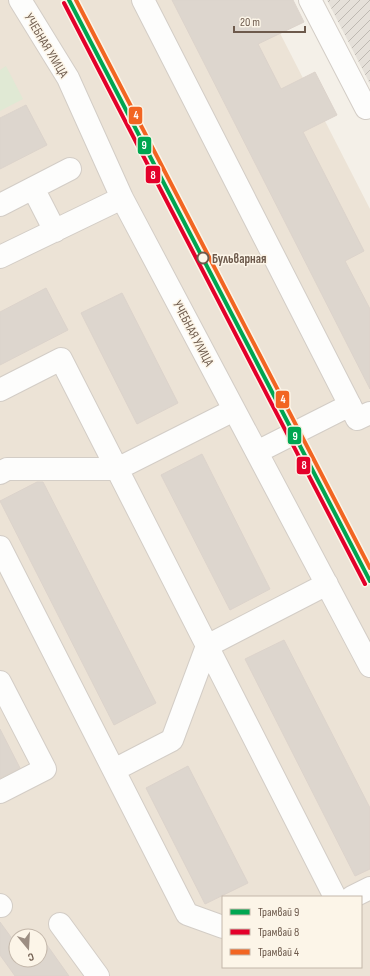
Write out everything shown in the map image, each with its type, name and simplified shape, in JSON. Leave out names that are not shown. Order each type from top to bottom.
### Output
[{"type":"street","name":"УЧЕБНАЯ УЛИЦА","points":[[20,0],[68,78],[122,198],[327,584],[360,628],[370,666]]},
{"type":"street","points":[[143,0],[357,419],[370,413]]},
{"type":"street","points":[[310,0],[366,108]]},
{"type":"street","points":[[0,204],[70,169]]},
{"type":"street","points":[[33,188],[55,231]]},
{"type":"street","points":[[0,258],[122,198]]},
{"type":"street","points":[[0,390],[61,359],[334,896]]},
{"type":"street","points":[[257,452],[350,405]]},
{"type":"street","points":[[0,473],[7,469],[117,470],[234,410]]},
{"type":"street","points":[[0,547],[187,914],[222,927]]},
{"type":"street","points":[[114,770],[172,740],[207,646],[327,584]]},
{"type":"street","points":[[0,682],[45,769],[0,792]]},
{"type":"street","points":[[354,896],[370,888]]},
{"type":"street","points":[[60,924],[98,976]]},
{"type":"shaded area","points":[[0,0],[263,0],[370,209],[370,976],[0,976]]},
{"type":"shaded area","points":[[327,0],[370,0],[370,84]]},
{"type":"green space","points":[[6,66],[23,99],[0,111],[0,70]]},
{"type":"building","points":[[172,0],[293,0],[304,22],[258,44],[281,89],[315,72],[337,115],[303,132],[364,251],[345,261],[370,309],[370,389]]},
{"type":"building","points":[[26,105],[47,145],[0,169],[0,118]]},
{"type":"building","points":[[46,288],[68,330],[0,365],[0,312]]},
{"type":"building","points":[[122,293],[178,403],[137,424],[81,313]]},
{"type":"building","points":[[202,454],[270,589],[230,610],[161,475]]},
{"type":"building","points":[[37,482],[43,482],[156,703],[114,725],[0,501]]},
{"type":"building","points":[[284,640],[370,808],[370,869],[355,876],[245,659]]},
{"type":"building","points":[[0,729],[20,768],[0,778]]},
{"type":"building","points":[[188,766],[248,883],[205,904],[146,788]]},
{"type":"building","points":[[0,922],[8,933],[8,966],[0,955]]},
{"type":"building","points":[[48,946],[69,976],[15,976],[9,968],[48,968]]},
{"type":"tram line","name":"9","points":[[69,0],[370,581]]},
{"type":"tram line","name":"4","points":[[76,0],[370,568]]},
{"type":"tram line","name":"8","points":[[64,3],[365,584]]},
{"type":"place","name":"Бульварная","points":[[203,258]]}]
